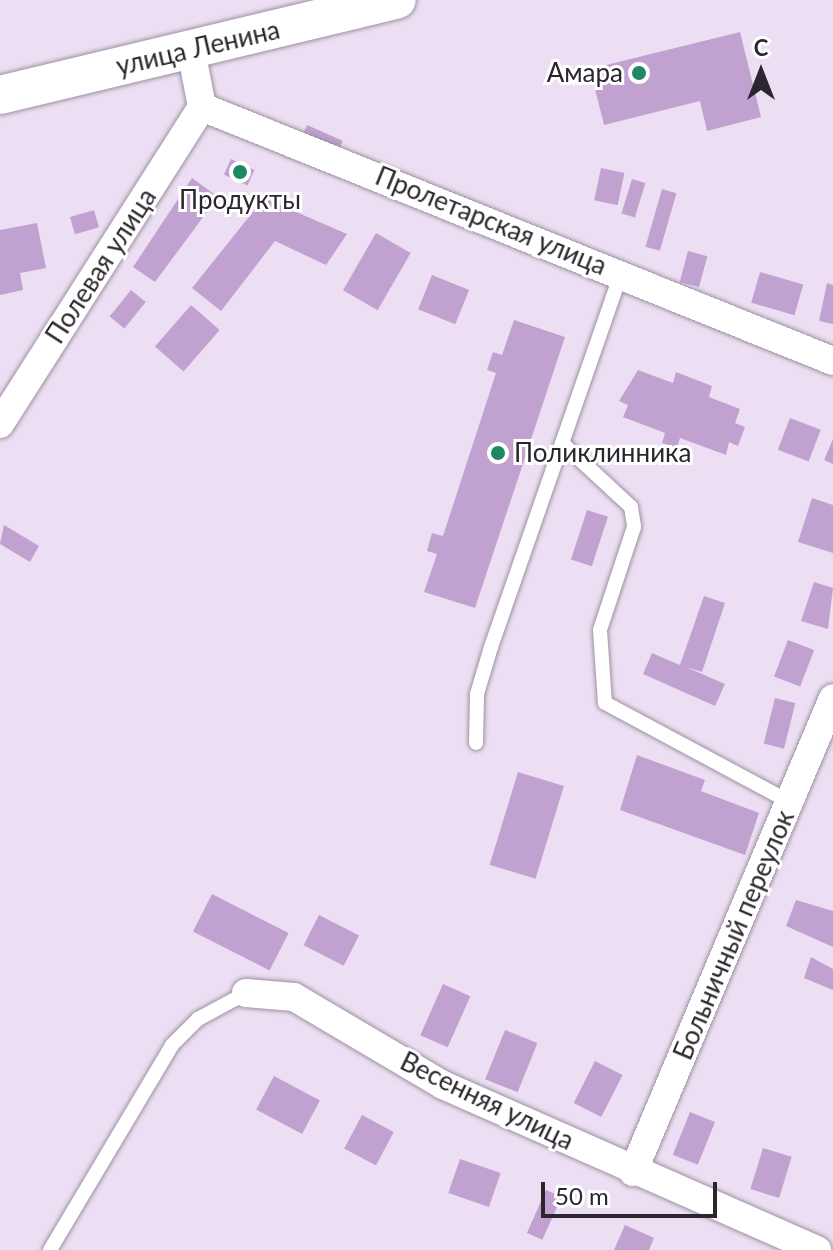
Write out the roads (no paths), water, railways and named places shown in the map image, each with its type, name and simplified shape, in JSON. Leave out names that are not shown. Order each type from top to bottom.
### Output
[{"type":"main road","name":"улица Ленина","points":[[0,95],[397,0]]},
{"type":"street","points":[[191,50],[202,107]]},
{"type":"street","name":"Пролетарская улица","points":[[202,107],[622,273],[833,361]]},
{"type":"street","name":"Полевая улица","points":[[0,424],[202,107]]},
{"type":"street","name":"Больничный переулок","points":[[633,1172],[833,698]]},
{"type":"street","name":"Весенняя улица","points":[[246,993],[294,997],[443,1085],[633,1172],[817,1250]]},
{"type":"lane","points":[[476,743],[480,682],[622,273]]},
{"type":"lane","points":[[562,443],[631,507],[634,527],[600,630],[605,703],[790,802]]},
{"type":"lane","points":[[50,1250],[172,1045],[198,1019],[246,993]]},
{"type":"place","name":"Амара","points":[[639,73]]},
{"type":"place","name":"Продукты","points":[[240,172]]},
{"type":"place","name":"Поликлинника","points":[[498,453]]}]
